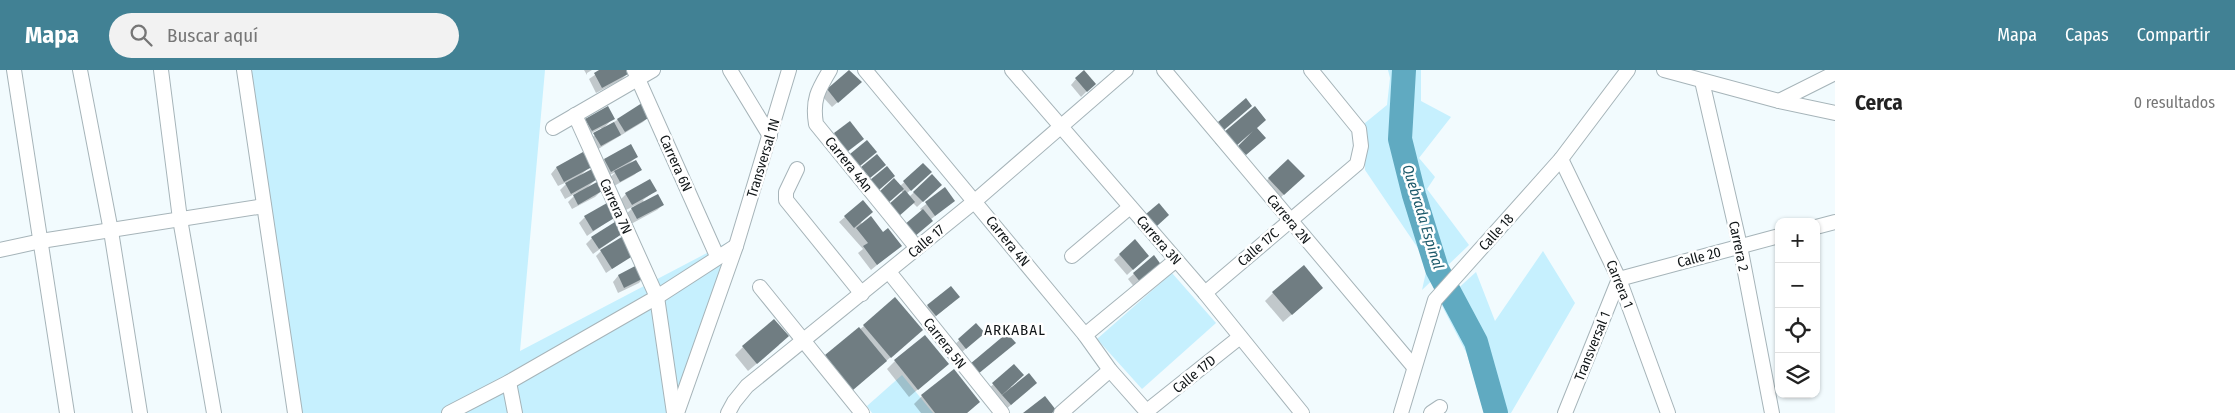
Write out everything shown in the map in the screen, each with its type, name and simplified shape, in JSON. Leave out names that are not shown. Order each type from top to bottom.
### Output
[{"type":"street","points":[[14,70],[67,413]]},
{"type":"street","points":[[80,70],[111,231],[140,413]]},
{"type":"street","points":[[161,70],[180,219],[214,413]]},
{"type":"street","points":[[244,70],[295,413]]},
{"type":"street","points":[[553,128],[636,74],[653,70]]},
{"type":"street","points":[[730,70],[770,136]]},
{"type":"street","name":"Transversal 1N","points":[[676,413],[736,246],[789,70]]},
{"type":"street","name":"Carrera 4An","points":[[830,70],[818,89],[814,108],[816,124],[917,248]]},
{"type":"street","name":"Carrera 4N","points":[[865,70],[975,200],[1085,335],[1110,370],[1148,412]]},
{"type":"street","name":"Carrera 3N","points":[[1012,70],[1205,293],[1302,413]]},
{"type":"street","name":"Calle 17","points":[[728,413],[747,386],[889,272],[1126,70]]},
{"type":"street","name":"Carrera 2N","points":[[1164,70],[1414,367]]},
{"type":"street","name":"Calle 17C","points":[[1205,293],[1357,164],[1361,146],[1359,129],[1311,70]]},
{"type":"street","name":"Calle 18","points":[[1401,413],[1435,300],[1561,159],[1628,70]]},
{"type":"street","points":[[1664,70],[1779,101],[1835,113]]},
{"type":"street","points":[[1779,101],[1835,73]]},
{"type":"street","name":"Carrera 6N","points":[[636,74],[717,256]]},
{"type":"street","name":"Carrera 2","points":[[1702,80],[1740,246],[1772,413]]},
{"type":"street","name":"Carrera 7N","points":[[575,115],[657,297],[676,413]]},
{"type":"street","name":"Carrera 1","points":[[1561,159],[1619,279],[1668,413]]},
{"type":"street","points":[[797,169],[786,192],[786,200],[862,294]]},
{"type":"street","points":[[0,250],[41,241],[264,206]]},
{"type":"street","points":[[1072,256],[1130,207]]},
{"type":"street","points":[[1820,226],[1835,222]]},
{"type":"street","name":"Calle 20","points":[[1619,279],[1775,237]]},
{"type":"street","points":[[449,413],[509,382],[657,297],[717,256],[736,246]]},
{"type":"street","points":[[1085,335],[1176,260]]},
{"type":"street","name":"Carrera 5N","points":[[889,272],[994,410]]},
{"type":"street","name":"Transversal 1","points":[[1565,413],[1619,279]]},
{"type":"street","points":[[760,287],[862,413]]},
{"type":"street","name":"Calle 17D","points":[[1148,412],[1240,337]]},
{"type":"street","points":[[1061,413],[1110,370]]},
{"type":"street","points":[[509,382],[515,413]]},
{"type":"shaded area","points":[[253,70],[545,70],[520,351],[747,232],[679,413],[294,413],[241,77]]},
{"type":"shaded area","points":[[1388,70],[1421,70],[1421,101],[1451,117],[1419,158],[1435,177],[1427,189],[1469,245],[1422,290],[1428,263],[1365,170],[1365,123],[1387,105],[1390,78]]},
{"type":"shaded area","points":[[1543,251],[1575,303],[1511,413],[1484,413],[1467,354],[1441,304],[1476,272],[1495,321]]},
{"type":"shaded area","points":[[1172,273],[1216,323],[1142,389],[1097,339]]},
{"type":"shaded area","points":[[902,375],[933,413],[872,413],[867,406]]},
{"type":"building","points":[[599,70],[626,70],[628,74],[602,88],[594,73]]},
{"type":"building","points":[[849,70],[862,82],[838,103],[827,89]]},
{"type":"building","points":[[1084,70],[1096,84],[1087,92],[1075,78]]},
{"type":"building","points":[[1246,98],[1252,106],[1224,130],[1218,122]]},
{"type":"building","points":[[642,103],[650,117],[625,132],[617,119]]},
{"type":"building","points":[[608,106],[615,119],[592,131],[585,119]]},
{"type":"building","points":[[1255,106],[1266,120],[1257,128],[1266,138],[1246,155],[1238,146],[1253,131],[1235,147],[1223,133]]},
{"type":"building","points":[[850,121],[864,139],[847,152],[834,133]]},
{"type":"building","points":[[614,122],[621,135],[601,146],[593,133]]},
{"type":"building","points":[[867,140],[877,152],[860,166],[850,154]]},
{"type":"building","points":[[631,144],[638,157],[611,172],[604,159]]},
{"type":"building","points":[[583,152],[592,167],[564,182],[556,167]]},
{"type":"building","points":[[877,154],[886,165],[870,178],[861,167]]},
{"type":"building","points":[[1288,159],[1305,176],[1284,195],[1268,178]]},
{"type":"building","points":[[636,160],[642,170],[620,182],[614,171]]},
{"type":"building","points":[[923,163],[932,172],[911,191],[903,181]]},
{"type":"building","points":[[887,166],[895,176],[879,190],[870,180]]},
{"type":"building","points":[[592,169],[598,179],[571,194],[565,183]]},
{"type":"building","points":[[932,174],[942,185],[923,202],[913,192]]},
{"type":"building","points":[[894,178],[904,189],[887,204],[878,193]]},
{"type":"building","points":[[650,179],[657,191],[632,205],[625,193]]},
{"type":"building","points":[[597,182],[602,191],[578,205],[573,195]]},
{"type":"building","points":[[945,187],[955,201],[935,216],[925,202]]},
{"type":"building","points":[[905,190],[915,202],[898,217],[888,205]]},
{"type":"building","points":[[658,194],[664,205],[637,219],[631,208]]},
{"type":"building","points":[[863,200],[873,212],[854,228],[844,216]]},
{"type":"building","points":[[607,203],[616,217],[593,231],[584,216]]},
{"type":"building","points":[[1159,203],[1169,215],[1157,226],[1146,214]]},
{"type":"building","points":[[923,209],[933,221],[914,237],[904,225]]},
{"type":"building","points":[[871,216],[883,232],[888,228],[902,246],[877,265],[863,246],[868,243],[856,228]]},
{"type":"building","points":[[618,220],[625,232],[599,249],[591,237]]},
{"type":"building","points":[[625,235],[636,254],[612,269],[600,250]]},
{"type":"building","points":[[1135,239],[1149,256],[1133,270],[1119,254]]},
{"type":"building","points":[[1154,255],[1162,266],[1141,283],[1133,273]]},
{"type":"building","points":[[639,264],[646,277],[624,288],[618,275]]},
{"type":"building","points":[[1304,265],[1323,288],[1292,315],[1272,292]]},
{"type":"building","points":[[951,286],[960,297],[936,316],[927,305]]},
{"type":"building","points":[[895,297],[923,330],[891,358],[863,325]]},
{"type":"building","points":[[774,319],[789,336],[757,364],[742,346]]},
{"type":"building","points":[[976,323],[985,333],[966,349],[958,339]]},
{"type":"building","points":[[859,327],[887,361],[853,390],[825,355]]},
{"type":"building","points":[[1007,333],[1016,343],[978,374],[970,364]]},
{"type":"building","points":[[925,335],[949,364],[918,390],[894,360]]},
{"type":"building","points":[[1014,364],[1024,375],[1002,395],[992,383]]},
{"type":"building","points":[[954,369],[980,402],[967,413],[935,413],[921,395]]},
{"type":"building","points":[[1029,373],[1037,383],[1011,405],[1002,395]]},
{"type":"building","points":[[1045,396],[1056,410],[1052,413],[1023,413]]},
{"type":"waterway","name":"Quebrada Espinal","points":[[1404,70],[1400,139],[1414,195],[1437,269],[1476,342],[1496,413]]},
{"type":"district","name":"ARKABAL","points":[[1015,330]]}]
